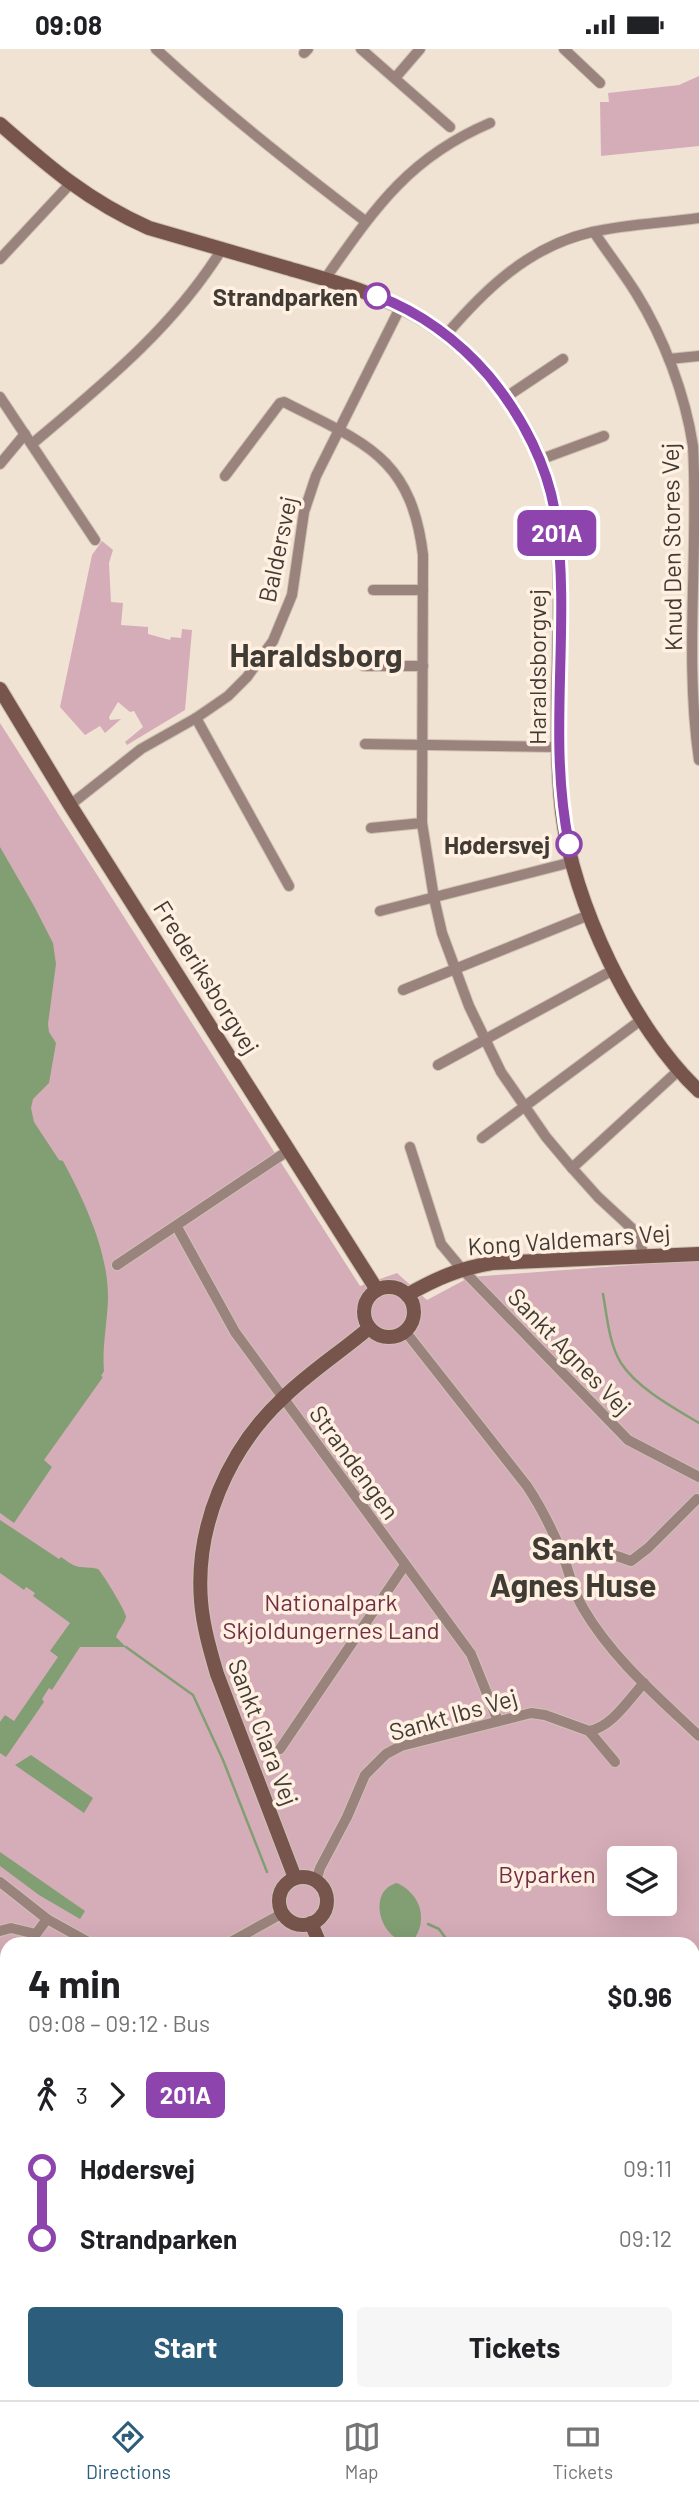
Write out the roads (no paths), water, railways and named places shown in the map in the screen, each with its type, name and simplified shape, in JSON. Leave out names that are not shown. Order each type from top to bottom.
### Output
[{"type":"street","points":[[156,49],[224,110],[365,221]]},
{"type":"street","points":[[360,49],[450,127]]},
{"type":"street","points":[[395,78],[421,49]]},
{"type":"street","points":[[564,49],[600,83]]},
{"type":"street","points":[[325,279],[365,221],[398,183],[458,137],[490,123]]},
{"type":"street","name":"Haraldsborgvej","points":[[0,124],[70,184],[104,207],[149,228],[325,279],[401,306],[446,335],[481,367],[506,397],[527,432],[539,460],[556,519],[560,576],[558,747],[562,813],[572,862],[589,915],[641,1020],[678,1071],[699,1091]]},
{"type":"street","points":[[0,259],[70,184]]},
{"type":"street","points":[[446,335],[473,303],[499,279],[525,260],[556,244],[594,232],[699,218]]},
{"type":"street","name":"Knud Den Stores Vej","points":[[594,232],[637,293],[669,359],[693,445],[697,492],[695,712],[699,760]]},
{"type":"street","points":[[0,464],[28,439],[110,379],[193,294],[222,249]]},
{"type":"street","name":"Baldersvej","points":[[70,804],[152,742],[197,718],[228,696],[247,677],[279,629],[292,595],[304,512],[316,476],[401,306]]},
{"type":"street","points":[[669,359],[699,356]]},
{"type":"street","points":[[506,397],[563,359]]},
{"type":"street","points":[[0,397],[95,540]]},
{"type":"street","points":[[225,476],[280,403],[284,402],[365,444],[384,460],[411,499],[423,555],[422,823],[442,933],[484,1040],[501,1072],[524,1107],[572,1168],[639,1235],[643,1255]]},
{"type":"street","points":[[539,460],[604,436]]},
{"type":"street","points":[[373,590],[423,590]]},
{"type":"street","points":[[363,666],[423,666]]},
{"type":"street","name":"Frederiksborgvej","points":[[0,689],[377,1290]]},
{"type":"street","points":[[197,718],[289,886]]},
{"type":"street","points":[[365,744],[558,747]]},
{"type":"street","points":[[372,828],[422,823]]},
{"type":"street","points":[[380,911],[572,862]]},
{"type":"street","points":[[403,991],[589,915]]},
{"type":"street","points":[[438,1065],[615,969]]},
{"type":"street","points":[[482,1137],[641,1020]]},
{"type":"street","points":[[572,1168],[678,1071]]},
{"type":"street","name":"Sankt Agnes Vej","points":[[410,1147],[441,1244],[461,1268],[628,1440],[699,1477]]},
{"type":"street","points":[[117,1265],[289,1150]]},
{"type":"street","name":"Strandengen","points":[[177,1227],[235,1332],[471,1654],[498,1721]]},
{"type":"street","name":"Kong Valdemars Vej","points":[[407,1295],[461,1268],[492,1263],[699,1254]]},
{"type":"street","points":[[393,1287],[407,1295],[412,1302],[413,1318],[405,1331],[398,1336],[383,1337],[369,1328],[365,1322],[364,1307],[366,1300],[377,1290],[393,1287]]},
{"type":"street","name":"Sankt Clara Vej","points":[[295,1878],[217,1674],[207,1640],[201,1600],[201,1562],[208,1524],[218,1492],[255,1428],[282,1398],[369,1328]]},
{"type":"street","points":[[405,1331],[527,1486],[547,1517],[583,1609],[601,1635],[644,1683],[697,1730]]},
{"type":"street","points":[[562,1553],[599,1549],[631,1561],[648,1548],[696,1499]]},
{"type":"street","points":[[280,1749],[405,1565]]},
{"type":"street","points":[[615,1762],[590,1731],[603,1727],[612,1719],[644,1683]]},
{"type":"street","name":"Sankt Ibs Vej","points":[[316,1881],[365,1776],[386,1754],[401,1747],[531,1713],[545,1714],[590,1731]]},
{"type":"street","points":[[295,1878],[316,1881],[324,1891],[327,1903],[319,1918],[311,1923],[295,1923],[283,1913],[280,1906],[281,1893],[295,1878]]},
{"type":"street","points":[[0,1882],[47,1919],[79,1937]]},
{"type":"street","points":[[240,1937],[283,1913]]},
{"type":"street","points":[[0,1931],[11,1928],[36,1934],[47,1919]]},
{"type":"street","points":[[311,1923],[317,1937]]},
{"type":"waterway","points":[[603,1294],[611,1339],[621,1363],[646,1389],[699,1423]]},
{"type":"waterway","points":[[126,1647],[193,1695],[223,1760],[267,1872]]},
{"type":"waterway","points":[[428,1924],[439,1929],[445,1937]]},
{"type":"place","name":"Strandparken","points":[[377,296]]},
{"type":"place","name":"Hødersvej","points":[[569,844]]},
{"type":"district","name":"Haraldsborg","points":[[316,654]]},
{"type":"district","name":"Sankt Agnes Huse","points":[[573,1566]]},
{"type":"park label","name":"Nationalpark Skjoldungernes Land","points":[[331,1615]]},
{"type":"park label","name":"Byparken","points":[[547,1873]]}]
